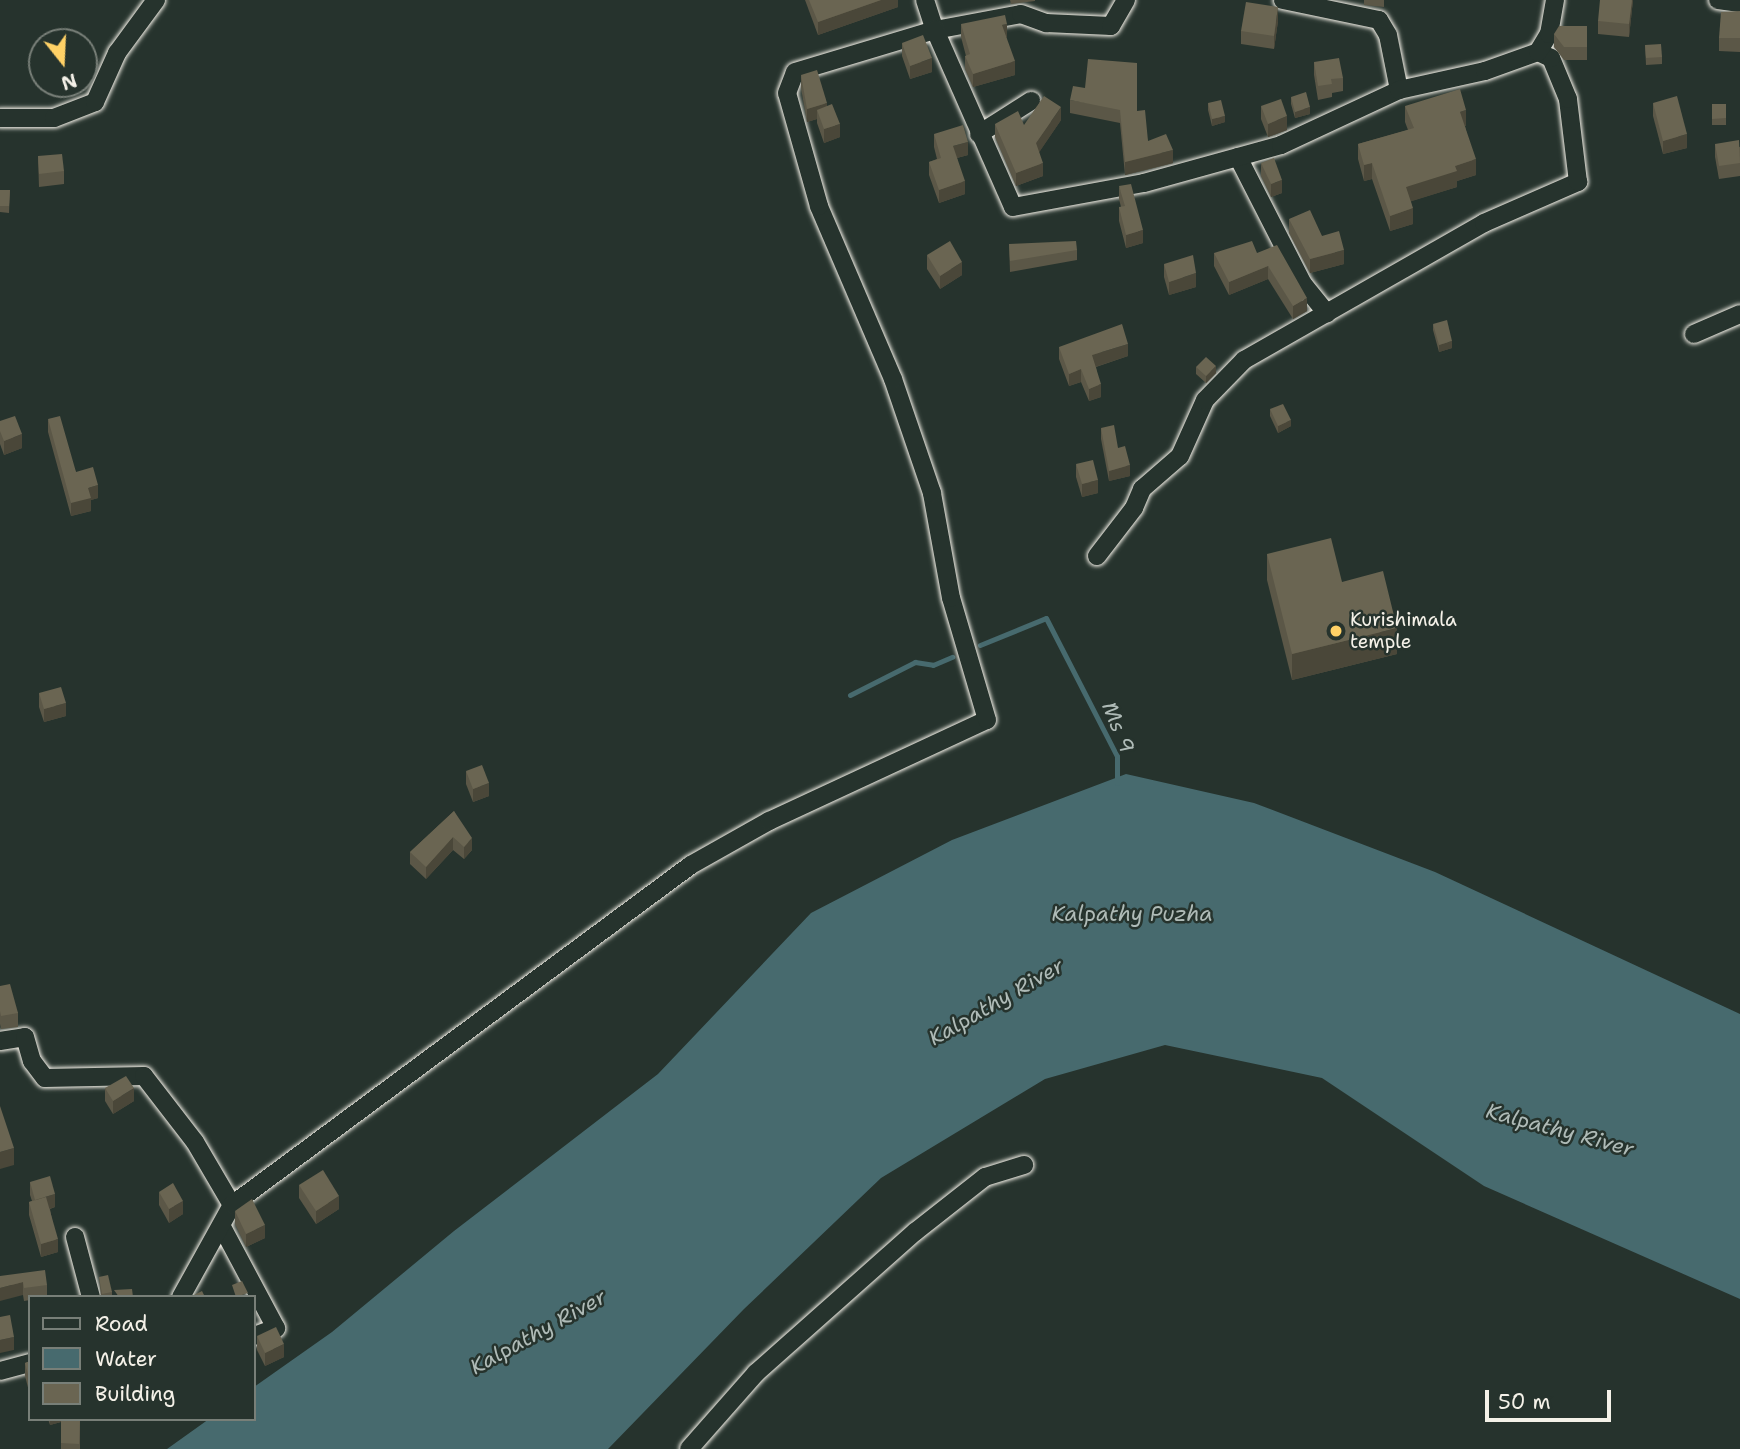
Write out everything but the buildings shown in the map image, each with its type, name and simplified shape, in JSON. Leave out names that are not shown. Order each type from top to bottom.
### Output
[{"type":"street","points":[[0,118],[54,118],[95,102],[117,53],[156,0]]},
{"type":"street","points":[[925,0],[979,134],[1013,207],[1144,183],[1280,145],[1399,90],[1485,71],[1538,52],[1549,34],[1555,0]]},
{"type":"street","points":[[182,1295],[232,1205],[691,865],[769,821],[987,720],[951,598],[932,494],[892,379],[819,206],[787,93],[795,72],[935,30],[1021,13],[1046,23],[1111,26],[1126,0]]},
{"type":"street","points":[[1283,0],[1379,20],[1388,35],[1399,90]]},
{"type":"street","points":[[1718,0],[1740,3]]},
{"type":"street","points":[[1097,556],[1134,508],[1142,489],[1180,456],[1205,400],[1222,379],[1244,360],[1484,223],[1578,182],[1569,99],[1551,58],[1538,52]]},
{"type":"street","points":[[979,134],[1031,101]]},
{"type":"street","points":[[1238,157],[1303,284],[1327,314]]},
{"type":"street","points":[[1694,334],[1740,314]]},
{"type":"street","points":[[0,1041],[25,1037],[32,1061],[45,1078],[144,1076],[195,1142],[232,1205]]},
{"type":"street","points":[[689,1449],[756,1373],[915,1232],[985,1177],[1024,1165]]},
{"type":"street","points":[[222,1227],[276,1328],[256,1335]]},
{"type":"street","points":[[75,1237],[90,1295]]},
{"type":"street","points":[[0,1371],[28,1364]]},
{"type":"water","name":"Kalpathy Puzha","points":[[1126,774],[1254,803],[1435,872],[1740,1014],[1740,1299],[1484,1186],[1322,1078],[1165,1045],[1045,1079],[881,1178],[744,1309],[608,1449],[167,1449],[206,1421],[256,1421],[256,1386],[332,1332],[454,1231],[658,1074],[811,913],[952,840]]},
{"type":"waterway","name":"Ms 9","points":[[980,645],[1046,618],[1117,756],[1117,783]]},
{"type":"waterway","name":"Ms 9","points":[[850,695],[915,662],[933,665],[952,657]]},
{"type":"place","name":"Kurishimala temple","points":[[1336,631]]},
{"type":"water label","name":"Kalpathy River","points":[[996,1002]]},
{"type":"water label","name":"Kalpathy River","points":[[1560,1130]]},
{"type":"water label","name":"Kalpathy River","points":[[538,1332]]}]
